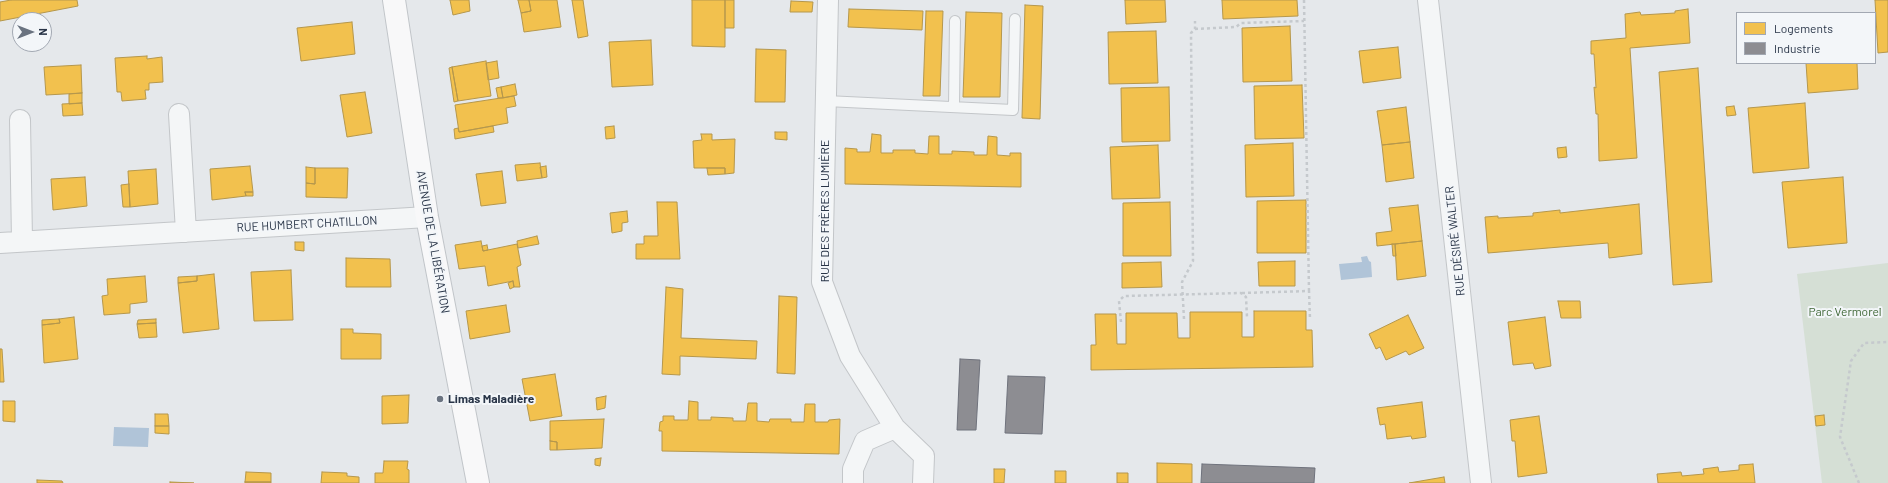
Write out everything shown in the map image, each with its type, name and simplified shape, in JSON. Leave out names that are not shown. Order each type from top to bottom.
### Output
[{"type":"main road","name":"AVENUE DE LA LIBÉRATION","points":[[394,0],[428,217],[478,483]]},
{"type":"street","name":"RUE DES FRÈRES LUMIÈRE","points":[[828,0],[822,282],[850,356],[895,428],[924,456],[923,483]]},
{"type":"street","name":"RUE DÉSIRÉ WALTER","points":[[1428,0],[1481,483]]},
{"type":"street","points":[[179,114],[186,232]]},
{"type":"street","points":[[20,120],[22,241]]},
{"type":"street","name":"RUE HUMBERT CHATILLON","points":[[0,243],[428,217]]},
{"type":"street","points":[[853,483],[853,469],[865,441],[895,428]]},
{"type":"lane","points":[[826,101],[1013,110],[1015,19]]},
{"type":"lane","points":[[954,107],[955,21]]},
{"type":"path","points":[[1304,0],[1310,319]]},
{"type":"path","points":[[1184,318],[1182,282],[1192,261],[1191,33],[1195,28],[1195,21]]},
{"type":"path","points":[[1195,28],[1236,27],[1241,23],[1304,21]]},
{"type":"path","points":[[1121,322],[1119,301],[1124,296],[1309,291]]},
{"type":"path","points":[[1241,293],[1246,297],[1247,317]]},
{"type":"path","points":[[1859,483],[1840,437],[1851,361],[1864,343],[1888,342]]},
{"type":"green space","name":"Parc Vermorel","points":[[1888,263],[1888,483],[1822,483],[1797,274]]},
{"type":"water","points":[[1367,256],[1371,262],[1372,277],[1341,280],[1339,264],[1362,262],[1361,257]]},
{"type":"water","points":[[114,427],[149,428],[148,447],[113,446]]},
{"type":"building: Logements","points":[[11,0],[77,0],[78,6],[47,12],[12,12],[12,19],[0,21],[0,2]]},
{"type":"building: Logements","points":[[450,0],[469,0],[470,11],[453,15]]},
{"type":"building: Logements","points":[[518,0],[529,0],[531,11],[521,13]]},
{"type":"building: Logements","points":[[529,0],[557,0],[561,27],[524,32],[521,13],[531,11]]},
{"type":"building: Logements","points":[[572,0],[583,0],[588,36],[578,38]]},
{"type":"building: Logements","points":[[692,0],[725,0],[725,47],[692,46]]},
{"type":"building: Logements","points":[[725,0],[734,0],[734,28],[725,28]]},
{"type":"building: Logements","points":[[1125,0],[1165,0],[1166,22],[1126,24]]},
{"type":"building: Logements","points":[[1222,0],[1297,0],[1298,16],[1223,19]]},
{"type":"building: Logements","points":[[1875,0],[1888,0],[1888,52],[1878,53]]},
{"type":"building: Logements","points":[[791,1],[813,2],[812,12],[790,12]]},
{"type":"building: Logements","points":[[1025,5],[1043,6],[1040,119],[1022,118]]},
{"type":"building: Logements","points":[[849,9],[923,11],[922,30],[848,27]]},
{"type":"building: Logements","points":[[1688,9],[1690,43],[1630,48],[1637,158],[1599,161],[1598,114],[1596,114],[1594,87],[1596,88],[1594,54],[1591,54],[1591,41],[1626,38],[1625,14],[1640,12],[1641,15],[1675,13],[1675,11]]},
{"type":"building: Logements","points":[[926,11],[943,11],[940,96],[923,96]]},
{"type":"building: Logements","points":[[966,12],[1002,13],[1000,97],[963,97]]},
{"type":"building: Logements","points":[[352,22],[355,54],[301,61],[297,28]]},
{"type":"building: Logements","points":[[1290,26],[1292,81],[1243,82],[1242,28]]},
{"type":"building: Logements","points":[[1156,31],[1158,83],[1109,84],[1108,32]]},
{"type":"building: Logements","points":[[651,40],[653,85],[612,87],[609,42]]},
{"type":"building: Logements","points":[[1398,47],[1401,78],[1363,83],[1359,51]]},
{"type":"building: Logements","points":[[756,49],[786,50],[785,102],[755,102]]},
{"type":"building: Logements","points":[[147,56],[147,59],[162,57],[163,82],[149,83],[149,90],[145,90],[146,99],[122,101],[121,92],[117,92],[115,58]]},
{"type":"building: Logements","points":[[486,61],[491,96],[458,101],[452,67]]},
{"type":"building: Logements","points":[[497,61],[499,78],[488,80],[486,63]]},
{"type":"building: Logements","points":[[1806,64],[1857,64],[1858,89],[1808,93]]},
{"type":"building: Logements","points":[[81,65],[82,93],[46,95],[44,67]]},
{"type":"building: Logements","points":[[452,67],[458,101],[454,102],[449,68]]},
{"type":"building: Logements","points":[[1698,68],[1712,282],[1673,285],[1659,72]]},
{"type":"building: Logements","points":[[515,84],[517,95],[503,98],[501,87]]},
{"type":"building: Logements","points":[[1302,85],[1304,138],[1255,139],[1254,86]]},
{"type":"building: Logements","points":[[501,87],[503,98],[498,98],[496,88]]},
{"type":"building: Logements","points":[[1169,87],[1170,141],[1122,142],[1121,88]]},
{"type":"building: Logements","points":[[365,92],[372,133],[347,137],[340,95]]},
{"type":"building: Logements","points":[[82,93],[82,103],[69,104],[69,94]]},
{"type":"building: Logements","points":[[514,96],[516,106],[506,108],[508,123],[459,132],[455,105]]},
{"type":"building: Logements","points":[[82,103],[83,115],[63,116],[62,104]]},
{"type":"building: Logements","points":[[1805,103],[1809,168],[1753,173],[1748,108]]},
{"type":"building: Logements","points":[[1734,106],[1736,115],[1727,116],[1726,107]]},
{"type":"building: Logements","points":[[1406,107],[1410,142],[1382,145],[1377,111]]},
{"type":"building: Logements","points":[[493,126],[494,132],[455,139],[454,129],[458,128],[459,132]]},
{"type":"building: Logements","points":[[614,126],[615,138],[606,139],[605,127]]},
{"type":"building: Logements","points":[[775,132],[787,132],[787,140],[775,139]]},
{"type":"building: Logements","points":[[701,134],[712,134],[712,140],[735,139],[734,173],[725,174],[725,168],[694,168],[693,141],[702,140]]},
{"type":"building: Logements","points":[[872,134],[881,135],[881,153],[893,153],[893,150],[915,150],[915,153],[928,154],[929,136],[939,136],[939,154],[952,154],[952,151],[974,152],[974,155],[987,155],[988,136],[997,137],[997,155],[1010,156],[1010,153],[1021,153],[1021,187],[845,184],[845,148],[857,149],[857,152],[870,152]]},
{"type":"building: Logements","points":[[1410,142],[1414,178],[1386,182],[1382,145]]},
{"type":"building: Logements","points":[[1293,143],[1294,196],[1246,197],[1245,145]]},
{"type":"building: Logements","points":[[1158,145],[1160,198],[1112,199],[1110,147]]},
{"type":"building: Logements","points":[[1566,147],[1567,157],[1558,158],[1557,148]]},
{"type":"building: Logements","points":[[540,163],[542,178],[517,181],[515,165]]},
{"type":"building: Logements","points":[[250,166],[253,192],[245,192],[246,196],[212,200],[210,169]]},
{"type":"building: Logements","points":[[546,166],[547,177],[542,178],[540,167]]},
{"type":"building: Logements","points":[[306,167],[315,168],[315,184],[306,183]]},
{"type":"building: Logements","points":[[315,168],[348,168],[347,198],[306,197],[306,183],[315,184]]},
{"type":"building: Logements","points":[[707,168],[725,168],[725,174],[708,175]]},
{"type":"building: Logements","points":[[156,169],[158,204],[130,207],[128,171]]},
{"type":"building: Logements","points":[[502,171],[506,203],[481,206],[476,174]]},
{"type":"building: Logements","points":[[85,177],[87,206],[53,210],[51,179]]},
{"type":"building: Logements","points":[[1843,177],[1847,243],[1788,248],[1782,182]]},
{"type":"building: Logements","points":[[129,184],[130,207],[123,207],[121,185]]},
{"type":"building: Logements","points":[[245,192],[253,192],[253,196],[246,196]]},
{"type":"building: Logements","points":[[1306,200],[1306,253],[1257,253],[1257,201]]},
{"type":"building: Logements","points":[[657,202],[677,202],[680,259],[636,259],[636,244],[644,244],[644,236],[658,236]]},
{"type":"building: Logements","points":[[1170,202],[1171,256],[1123,256],[1123,203]]},
{"type":"building: Logements","points":[[1639,204],[1642,254],[1609,258],[1608,243],[1488,253],[1485,217],[1498,216],[1498,218],[1533,216],[1533,213],[1560,210],[1560,213]]},
{"type":"building: Logements","points":[[1418,205],[1422,241],[1377,246],[1376,233],[1392,231],[1389,208]]},
{"type":"building: Logements","points":[[627,211],[628,222],[622,223],[622,231],[612,233],[610,213]]},
{"type":"building: Logements","points":[[537,236],[539,244],[518,248],[517,241]]},
{"type":"building: Logements","points":[[481,241],[483,251],[517,244],[521,265],[517,267],[520,287],[514,287],[513,281],[488,286],[485,266],[459,269],[455,245]]},
{"type":"building: Logements","points":[[1422,241],[1426,276],[1397,280],[1395,244]]},
{"type":"building: Logements","points":[[295,242],[304,242],[304,251],[295,250]]},
{"type":"building: Logements","points":[[1392,244],[1395,244],[1396,256],[1393,256]]},
{"type":"building: Logements","points":[[487,245],[488,250],[483,251],[482,246]]},
{"type":"building: Logements","points":[[346,258],[390,259],[391,287],[346,287]]},
{"type":"building: Logements","points":[[1295,261],[1295,286],[1259,286],[1258,262]]},
{"type":"building: Logements","points":[[1161,262],[1162,287],[1122,288],[1122,263]]},
{"type":"building: Logements","points":[[291,270],[293,320],[254,321],[251,272]]},
{"type":"building: Logements","points":[[214,274],[219,329],[183,333],[178,283],[197,281],[197,276]]},
{"type":"building: Logements","points":[[145,276],[147,302],[130,304],[130,313],[104,315],[102,296],[108,295],[107,279]]},
{"type":"building: Logements","points":[[197,276],[197,281],[178,283],[178,277]]},
{"type":"building: Logements","points":[[513,281],[514,287],[510,289],[508,283]]},
{"type":"building: Logements","points":[[666,287],[683,289],[681,338],[757,341],[756,359],[680,356],[680,375],[662,374]]},
{"type":"building: Logements","points":[[779,296],[797,297],[795,374],[777,373]]},
{"type":"building: Logements","points":[[1558,301],[1580,301],[1581,318],[1561,318]]},
{"type":"building: Logements","points":[[506,305],[510,332],[470,339],[466,311]]},
{"type":"building: Logements","points":[[1254,311],[1306,311],[1306,330],[1312,330],[1313,367],[1091,370],[1091,345],[1096,345],[1095,314],[1116,314],[1117,344],[1126,344],[1126,313],[1177,313],[1178,338],[1190,338],[1190,312],[1242,312],[1242,337],[1254,337]]},
{"type":"building: Logements","points":[[1408,315],[1424,348],[1409,355],[1406,351],[1386,360],[1380,347],[1376,349],[1369,334]]},
{"type":"building: Logements","points":[[74,317],[78,359],[44,363],[42,325],[60,323],[59,319]]},
{"type":"building: Logements","points":[[1545,317],[1551,366],[1535,369],[1533,363],[1513,365],[1508,322]]},
{"type":"building: Logements","points":[[59,319],[60,323],[42,325],[42,320]]},
{"type":"building: Logements","points":[[156,319],[156,323],[137,324],[138,320]]},
{"type":"building: Logements","points":[[156,323],[157,337],[139,338],[137,324]]},
{"type":"building: Logements","points":[[341,329],[353,329],[353,333],[381,334],[381,359],[341,359]]},
{"type":"building: Logements","points":[[0,349],[2,349],[4,382],[0,382]]},
{"type":"building: Logements","points":[[555,374],[562,416],[530,421],[522,379]]},
{"type":"building: Logements","points":[[409,395],[408,423],[382,424],[382,396]]},
{"type":"building: Logements","points":[[606,396],[605,408],[597,410],[596,398]]},
{"type":"building: Logements","points":[[3,401],[15,401],[15,422],[3,421]]},
{"type":"building: Logements","points":[[689,401],[698,402],[698,420],[711,420],[711,417],[733,418],[733,421],[746,421],[748,403],[757,403],[757,421],[769,422],[770,419],[791,419],[791,422],[804,422],[805,404],[815,404],[815,422],[828,422],[829,420],[840,419],[839,454],[662,451],[662,431],[659,431],[660,422],[663,421],[663,416],[674,416],[674,420],[688,420]]},
{"type":"building: Logements","points":[[1422,402],[1426,437],[1412,439],[1411,436],[1387,439],[1385,424],[1380,425],[1377,408]]},
{"type":"building: Logements","points":[[155,414],[168,414],[169,426],[155,426]]},
{"type":"building: Logements","points":[[1824,415],[1825,425],[1816,426],[1815,416]]},
{"type":"building: Logements","points":[[1539,416],[1547,473],[1518,477],[1515,441],[1512,441],[1510,420]]},
{"type":"building: Logements","points":[[604,419],[602,448],[557,450],[557,442],[550,441],[550,421]]},
{"type":"building: Logements","points":[[155,426],[169,426],[169,434],[155,433]]},
{"type":"building: Logements","points":[[550,441],[557,442],[557,450],[550,450]]},
{"type":"building: Logements","points":[[601,458],[600,466],[595,465],[595,459]]},
{"type":"building: Logements","points":[[384,461],[408,461],[407,469],[409,470],[409,483],[375,483],[375,473],[383,473]]},
{"type":"building: Logements","points":[[1157,463],[1192,464],[1192,483],[1157,483]]},
{"type":"building: Logements","points":[[1753,464],[1755,483],[1658,483],[1657,474],[1681,472],[1682,476],[1704,474],[1703,469],[1718,467],[1719,472],[1739,470],[1739,465]]},
{"type":"building: Logements","points":[[994,469],[1005,469],[1004,483],[994,483]]},
{"type":"building: Logements","points":[[1055,471],[1066,471],[1066,483],[1055,483]]},
{"type":"building: Logements","points":[[246,472],[271,473],[271,482],[245,482]]},
{"type":"building: Logements","points":[[322,472],[347,473],[347,476],[359,477],[359,483],[321,483]]},
{"type":"building: Logements","points":[[1117,473],[1128,473],[1128,483],[1117,483]]},
{"type":"building: Logements","points":[[1444,477],[1445,483],[1409,483]]},
{"type":"building: Logements","points":[[37,480],[62,481],[63,483],[37,483]]},
{"type":"building: Logements","points":[[170,482],[194,483],[170,483]]},
{"type":"building: Logements","points":[[271,482],[271,483],[245,483]]},
{"type":"building: Industrie","points":[[960,359],[980,360],[976,430],[957,430]]},
{"type":"building: Industrie","points":[[1008,376],[1045,377],[1042,434],[1005,433]]},
{"type":"building: Industrie","points":[[1202,464],[1315,468],[1314,483],[1201,483]]},
{"type":"place","name":"Limas Maladière","points":[[440,399]]}]
